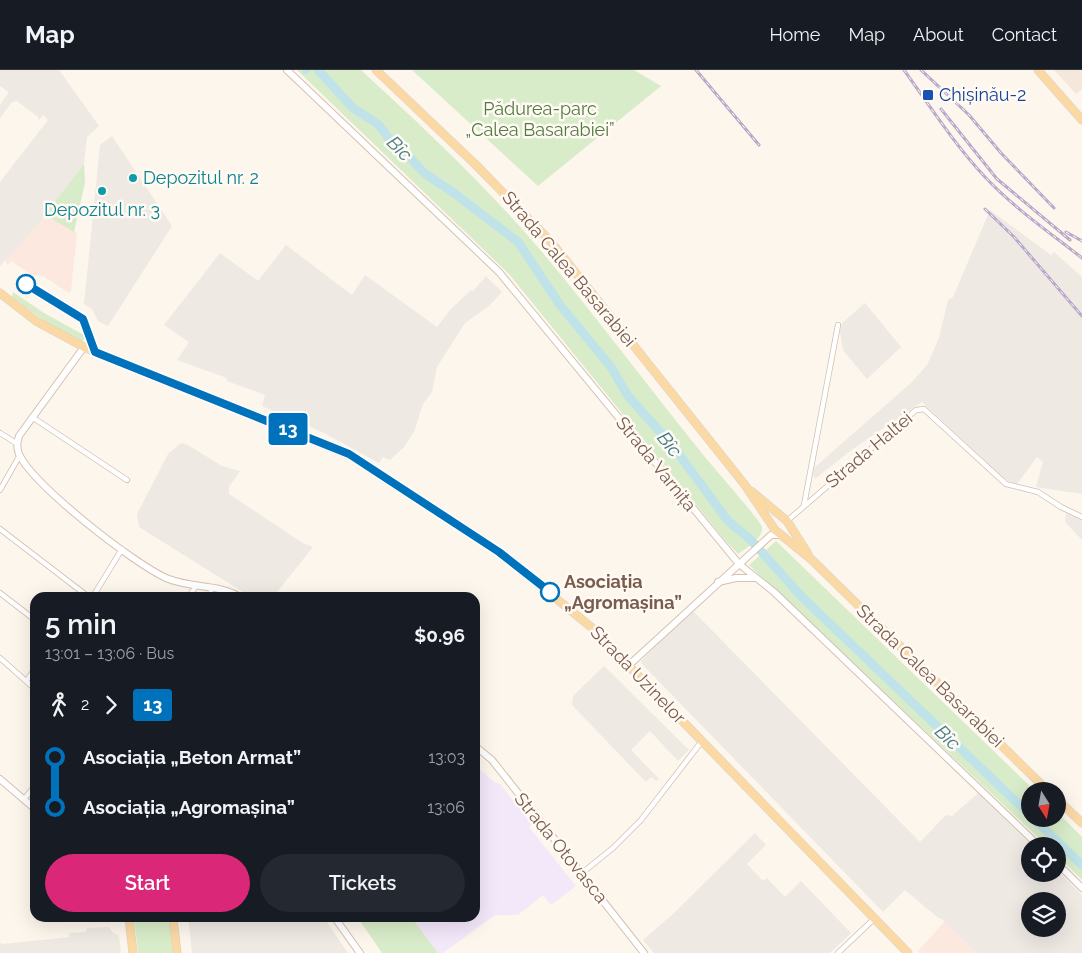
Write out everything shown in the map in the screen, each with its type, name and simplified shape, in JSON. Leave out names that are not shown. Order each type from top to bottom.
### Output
[{"type":"main road","name":"Strada Calea Basarabiei","points":[[376,70],[476,164],[551,242],[745,485],[772,526],[812,560],[1039,782]]},
{"type":"main road","points":[[1040,71],[1082,120]]},
{"type":"main road","name":"Strada Uzinelor","points":[[0,293],[36,320],[84,347],[349,454],[499,552],[574,612],[908,953]]},
{"type":"main road","name":"Strada Calea Basarabiei","points":[[745,485],[786,522],[812,560]]},
{"type":"main road","points":[[772,526],[776,520],[786,522],[781,535]]},
{"type":"main road","points":[[1066,808],[1082,823]]},
{"type":"main road","points":[[129,922],[133,953]]},
{"type":"main road","points":[[173,922],[177,953]]},
{"type":"street","name":"Strada Varnița","points":[[287,70],[499,272],[728,552],[742,562],[756,578],[774,592],[1030,837]]},
{"type":"street","name":"Strada Haltei","points":[[804,505],[838,324]]},
{"type":"street","points":[[16,443],[32,417],[84,347]]},
{"type":"street","name":"Strada Haltei","points":[[786,522],[916,410],[924,409],[1006,484],[1038,492],[1061,507],[1082,516]]},
{"type":"street","points":[[32,417],[127,480]]},
{"type":"street","points":[[0,433],[16,443],[20,455],[35,478],[122,550],[168,579],[233,592]]},
{"type":"street","points":[[0,490],[20,455]]},
{"type":"street","points":[[628,666],[726,574],[769,537],[772,526]]},
{"type":"street","points":[[0,529],[83,592]]},
{"type":"street","points":[[769,537],[781,535]]},
{"type":"street","points":[[95,592],[122,550]]},
{"type":"street","points":[[726,574],[730,562],[728,552]]},
{"type":"street","points":[[717,583],[743,578],[756,578]]},
{"type":"street","points":[[194,592],[196,586]]},
{"type":"street","points":[[211,592],[212,587]]},
{"type":"street","points":[[0,593],[30,616]]},
{"type":"street","points":[[0,658],[30,683]]},
{"type":"street","points":[[27,680],[30,676]]},
{"type":"street","points":[[582,873],[613,848],[641,820],[702,741]]},
{"type":"street","name":"Strada Otovasca","points":[[480,750],[492,760],[644,953]]},
{"type":"street","points":[[0,779],[30,804]]},
{"type":"street","points":[[24,799],[30,792]]},
{"type":"street","points":[[1066,872],[1082,888]]},
{"type":"street","points":[[838,953],[875,918]]},
{"type":"street","points":[[338,922],[360,953]]},
{"type":"shaded area","points":[[0,70],[59,70],[99,126],[87,137],[84,164],[53,208],[0,266],[0,182],[48,120],[43,115],[39,120],[38,117],[17,101],[12,102],[0,118],[0,105],[9,92],[0,86]]},
{"type":"shaded area","points":[[1054,70],[1082,70],[1082,89],[1076,94]]},
{"type":"shaded area","points":[[112,136],[172,226],[108,326],[98,321],[92,309],[84,304],[100,145]]},
{"type":"shaded area","points":[[990,210],[1051,255],[1054,252],[1082,277],[1082,494],[1036,487],[1043,462],[1037,457],[1017,484],[1005,479],[922,402],[850,451],[815,479],[813,474],[815,467],[912,382],[927,365],[939,338],[948,300],[953,297]]},
{"type":"shaded area","points":[[45,215],[77,233],[71,291],[69,293],[43,276],[32,275],[11,261],[8,265],[6,263],[6,259]]},
{"type":"shaded area","points":[[286,245],[352,295],[365,275],[437,327],[449,311],[471,290],[473,291],[486,276],[502,292],[489,306],[465,323],[437,367],[432,392],[423,404],[414,432],[404,447],[390,460],[383,457],[379,463],[322,432],[262,406],[265,395],[227,381],[227,378],[177,360],[189,342],[164,325],[220,253],[258,281]]},
{"type":"shaded area","points":[[865,303],[901,347],[867,379],[843,350],[840,332],[842,323]]},
{"type":"shaded area","points":[[181,443],[188,445],[222,466],[240,471],[229,487],[229,494],[303,543],[313,547],[277,592],[243,592],[139,527],[137,514],[168,454]]},
{"type":"shaded area","points":[[1066,513],[1082,521],[1082,540],[1065,522]]},
{"type":"shaded area","points":[[692,610],[920,842],[946,815],[952,816],[978,793],[1023,837],[1021,837],[1021,882],[1066,882],[1066,879],[1082,895],[1082,953],[977,953],[942,919],[937,917],[905,890],[883,912],[641,661]]},
{"type":"shaded area","points":[[604,666],[689,750],[678,761],[650,731],[631,750],[659,779],[656,781],[651,777],[646,782],[572,705],[573,696]]},
{"type":"shaded area","points":[[480,769],[494,782],[499,783],[532,824],[529,827],[576,886],[551,905],[543,895],[518,915],[495,915],[443,953],[438,953],[415,922],[480,922]]},
{"type":"shaded area","points":[[755,833],[766,845],[747,864],[763,881],[767,878],[785,897],[801,881],[851,933],[830,953],[654,953],[643,940],[674,913]]},
{"type":"shaded area","points":[[945,921],[977,953],[920,953],[918,951]]},
{"type":"shaded area","points":[[188,922],[327,922],[348,953],[192,953]]},
{"type":"shaded area","points":[[109,927],[113,933],[119,935],[121,953],[0,953],[0,943],[69,937],[69,933],[86,932],[87,928]]},
{"type":"green space","points":[[297,70],[361,70],[477,181],[542,252],[705,457],[754,515],[762,527],[762,531],[754,542],[738,554],[509,274]]},
{"type":"green space","name":"Pădurea-parc „Calea Basarabiei”","points":[[412,70],[634,70],[661,86],[538,186]]},
{"type":"green space","points":[[84,164],[85,183],[74,232],[45,215]]},
{"type":"green space","points":[[13,292],[44,313],[84,335],[85,339],[82,341],[63,332],[29,310],[12,297]]},
{"type":"green space","points":[[776,541],[1026,782],[1021,782],[1021,821],[749,565]]},
{"type":"green space","points":[[1066,821],[1082,837],[1082,880],[1066,864],[1066,837],[1037,837],[1028,828],[1066,828]]},
{"type":"green space","points":[[134,922],[169,922],[173,953],[138,953]]},
{"type":"green space","points":[[361,922],[415,922],[438,953],[382,953]]},
{"type":"waterway","name":"Bîc","points":[[318,70],[353,108],[378,124],[394,145],[406,153],[424,173],[454,193],[518,242],[560,305],[611,367],[628,396],[672,445],[728,521],[751,540],[802,597],[1021,806]]},
{"type":"waterway","name":"Bîc","points":[[1043,828],[1082,865]]},
{"type":"railway","points":[[696,70],[759,145]]},
{"type":"railway","points":[[904,70],[953,138],[985,177],[1020,209],[1082,258]]},
{"type":"railway","points":[[921,70],[969,115],[1001,153],[1054,208]]},
{"type":"railway","points":[[941,109],[997,179],[1070,240]]},
{"type":"railway","points":[[985,209],[1014,237],[1082,316]]},
{"type":"railway","points":[[1066,232],[1082,241]]},
{"type":"bus line","name":"13","points":[[26,284],[83,319],[87,324],[95,352],[349,454],[499,552],[550,592]]},
{"type":"place","name":"Chișinău-2","points":[[928,95]]},
{"type":"place","name":"Depozitul nr. 2","points":[[133,178]]},
{"type":"place","name":"Depozitul nr. 3","points":[[102,191]]},
{"type":"place","name":"Asociația „Agromașina”","points":[[550,592]]}]
